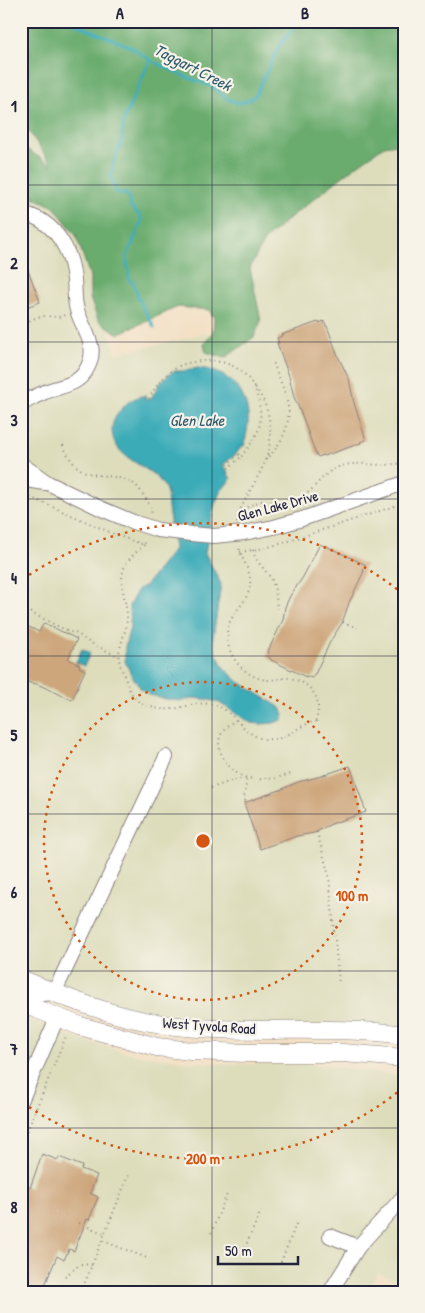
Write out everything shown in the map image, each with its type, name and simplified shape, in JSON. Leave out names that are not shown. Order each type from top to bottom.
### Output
[{"type":"main road","name":"West Tyvola Road","points":[[21,979],[98,1009],[162,1024],[246,1030],[345,1030],[404,1035]]},
{"type":"main road","name":"West Tyvola Road","points":[[21,1003],[80,1026],[157,1047],[248,1053],[344,1053],[404,1058]]},
{"type":"main road","points":[[57,1018],[65,1012],[72,1011],[134,1028],[162,1024]]},
{"type":"street","points":[[21,212],[41,220],[50,227],[65,246],[72,262],[76,307],[92,344],[88,368],[79,379],[72,384],[48,391],[21,404]]},
{"type":"street","name":"Glen Lake Drive","points":[[21,464],[48,483],[102,509],[158,530],[214,536],[274,527],[403,484]]},
{"type":"street","name":"Glen Lake Drive","points":[[21,479],[48,483]]},
{"type":"street","points":[[21,994],[54,993],[166,757]]},
{"type":"street","points":[[21,1102],[57,1018]]},
{"type":"street","points":[[330,1292],[358,1248],[404,1196]]},
{"type":"street","points":[[330,1236],[358,1248]]},
{"type":"path","points":[[21,326],[36,317],[49,316],[61,318],[76,307]]},
{"type":"path","points":[[144,545],[128,560],[121,578],[127,619],[119,657],[128,688],[138,703],[168,710],[201,702],[218,705],[252,736],[260,738],[274,739],[288,735],[303,726],[315,722],[317,720],[318,706],[313,691],[302,682],[288,678],[269,680],[254,676],[240,667],[232,655],[227,639],[227,629],[230,620],[248,593],[250,586],[247,566],[240,552],[237,517],[265,460],[269,446],[271,431],[268,410],[260,392],[242,373],[230,364],[215,360],[188,363],[176,368],[160,381],[148,399]]},
{"type":"path","points":[[265,460],[282,440],[288,413],[286,400],[273,362]]},
{"type":"path","points":[[241,457],[238,454],[226,465],[228,468],[241,457],[259,427],[261,412],[254,385]]},
{"type":"path","points":[[239,513],[251,505],[261,502],[286,503],[295,501],[307,495],[322,478],[334,469],[342,466],[360,463],[382,465],[404,463]]},
{"type":"path","points":[[240,552],[286,542],[404,503]]},
{"type":"path","points":[[253,550],[257,562],[267,572],[274,584],[277,609]]},
{"type":"path","points":[[21,608],[70,632],[78,634],[87,641],[119,657]]},
{"type":"path","points":[[343,622],[357,628]]},
{"type":"path","points":[[236,720],[225,729],[219,740],[225,761],[232,770],[240,776],[247,778],[271,780],[294,773]]},
{"type":"path","points":[[211,788],[234,780],[247,778]]},
{"type":"path","points":[[246,802],[244,798],[247,778]]},
{"type":"path","points":[[316,832],[330,876],[339,984]]},
{"type":"path","points":[[27,1130],[67,1035]]},
{"type":"path","points":[[81,1292],[128,1174]]},
{"type":"path","points":[[211,1233],[227,1194]]},
{"type":"path","points":[[245,1248],[262,1208]]},
{"type":"path","points":[[281,1262],[296,1222]]},
{"type":"path","points":[[79,1223],[104,1234]]},
{"type":"path","points":[[102,1240],[147,1258]]},
{"type":"path","points":[[65,1276],[81,1264],[92,1265]]},
{"type":"shaded area","points":[[21,72],[116,354],[261,321],[250,268],[264,241],[287,220],[384,146],[404,143],[404,1030],[179,1021],[87,1000],[21,974]]},
{"type":"shaded area","points":[[21,1016],[67,1035],[129,1053],[147,1056],[223,1064],[310,1064],[404,1076],[404,1284],[378,1273],[367,1292],[21,1292]]},
{"type":"green space","points":[[21,21],[404,21],[404,143],[384,146],[287,220],[264,241],[250,268],[261,321],[254,337],[225,358],[206,352],[204,344],[213,332],[214,318],[209,310],[178,307],[118,334],[98,320],[90,298],[90,276],[76,235],[54,207],[35,198],[21,169],[21,146],[52,165],[21,120]]},
{"type":"water","name":"Glen Lake","points":[[198,368],[217,373],[232,382],[243,396],[248,415],[248,427],[244,446],[241,446],[237,453],[223,465],[231,479],[221,491],[215,504],[205,553],[221,584],[213,638],[216,653],[224,668],[239,682],[281,708],[284,714],[282,720],[274,723],[251,723],[218,702],[205,699],[193,698],[181,701],[150,695],[141,689],[125,661],[125,647],[130,627],[129,606],[138,589],[146,585],[174,549],[165,488],[152,473],[119,450],[114,441],[113,424],[115,417],[130,401],[146,395],[145,399],[150,400],[160,383],[173,371]]},
{"type":"water","points":[[82,649],[90,653],[84,666],[76,662]]},
{"type":"building","points":[[21,254],[40,302],[21,309]]},
{"type":"building","points":[[324,321],[349,379],[354,403],[366,440],[318,457],[294,397],[277,338]]},
{"type":"building","points":[[320,544],[366,565],[342,623],[331,640],[312,678],[271,660],[267,656],[283,620],[285,607],[290,596],[303,577]]},
{"type":"building","points":[[21,623],[39,632],[44,623],[77,639],[68,659],[85,670],[72,700],[21,678]]},
{"type":"building","points":[[350,766],[366,812],[331,824],[314,833],[297,836],[260,849],[244,803],[298,782]]},
{"type":"building","points":[[42,1154],[58,1160],[59,1157],[82,1166],[81,1169],[97,1175],[90,1193],[98,1197],[74,1251],[69,1249],[64,1260],[57,1256],[42,1292],[21,1292],[21,1185],[30,1188]]},
{"type":"waterway","name":"Taggart Creek","points":[[69,21],[133,48],[150,60],[211,86],[229,100],[239,103],[255,96],[279,46],[299,21]]},
{"type":"waterway","points":[[150,60],[124,119],[121,143],[111,174],[116,192],[120,194],[125,193],[131,207],[141,217],[141,222],[127,257],[127,264],[129,280],[134,284],[139,300],[154,327]]}]
